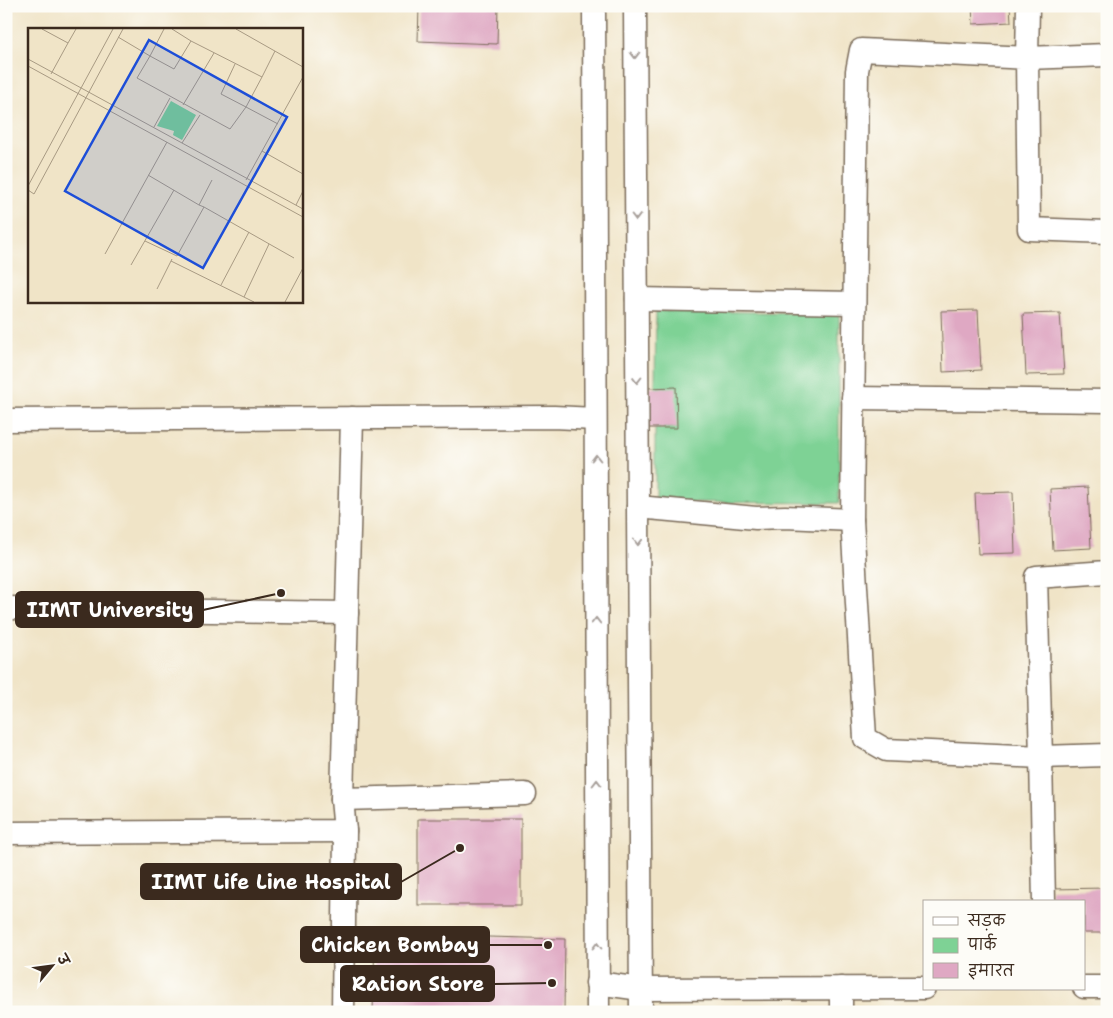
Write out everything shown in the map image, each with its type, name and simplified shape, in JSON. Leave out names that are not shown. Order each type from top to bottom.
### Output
[{"type":"street","points":[[594,6],[598,1012]]},
{"type":"street","points":[[635,6],[641,1012]]},
{"type":"street","points":[[1028,6],[1029,229],[1107,232]]},
{"type":"street","points":[[1107,55],[1027,58],[861,50],[857,72],[852,520],[865,738],[886,750],[1041,757],[1107,755]]},
{"type":"street","points":[[637,299],[854,303]]},
{"type":"street","points":[[853,398],[1107,401]]},
{"type":"street","points":[[343,1012],[344,831],[342,799],[352,418]]},
{"type":"street","points":[[6,420],[596,418]]},
{"type":"street","points":[[638,507],[756,518],[785,517],[852,520]]},
{"type":"street","points":[[1044,900],[1036,577],[1107,572]]},
{"type":"street","points":[[6,608],[347,613]]},
{"type":"street","points":[[342,799],[525,794]]},
{"type":"street","points":[[6,833],[344,831]]},
{"type":"street","points":[[598,983],[641,988],[923,988]]},
{"type":"street","points":[[1086,987],[1107,987]]},
{"type":"street","points":[[841,988],[841,1012]]},
{"type":"green space","points":[[656,311],[839,313],[839,503],[655,502],[655,428],[677,428],[655,388]]},
{"type":"building","points":[[419,6],[498,6],[497,44],[418,41]]},
{"type":"building","points":[[972,6],[1010,6],[1011,22],[973,24]]},
{"type":"building","points":[[978,310],[981,370],[943,372],[941,311]]},
{"type":"building","points":[[1060,313],[1064,374],[1026,375],[1023,314]]},
{"type":"building","points":[[676,387],[677,428],[648,428],[648,388]]},
{"type":"building","points":[[1088,487],[1091,548],[1053,550],[1050,489]]},
{"type":"building","points":[[1013,492],[1015,553],[978,554],[975,493]]},
{"type":"building","points":[[418,819],[521,819],[521,905],[418,905]]},
{"type":"building","points":[[1107,888],[1107,933],[1086,933],[1086,900],[1051,900],[1051,889]]},
{"type":"building","points":[[375,934],[565,939],[564,1012],[373,1012]]},
{"type":"place","name":"IIMT University","points":[[281,593]]},
{"type":"place","name":"IIMT Life Line Hospital","points":[[460,848]]},
{"type":"place","name":"Chicken Bombay","points":[[548,945]]},
{"type":"place","name":"Ration Store","points":[[552,983]]}]
